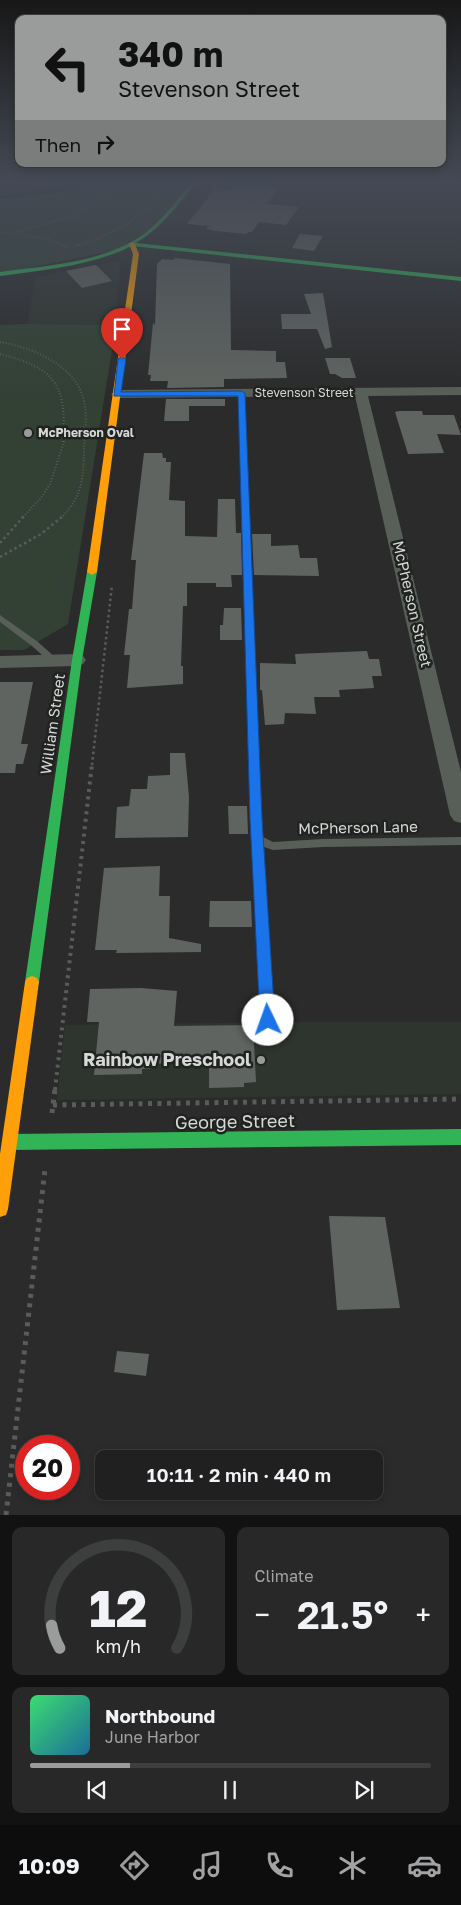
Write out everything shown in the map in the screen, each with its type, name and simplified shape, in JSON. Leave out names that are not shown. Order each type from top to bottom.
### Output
[{"type":"street","points":[[0,274],[104,254]]},
{"type":"street","name":"William Street","points":[[0,1209],[77,660],[93,567],[136,254]]},
{"type":"street","points":[[223,254],[461,279]]},
{"type":"street","name":"Stevenson Street","points":[[117,394],[461,392]]},
{"type":"street","name":"McPherson Street","points":[[361,393],[454,754],[461,815]]},
{"type":"street","points":[[0,662],[77,660]]},
{"type":"street","name":"George Street","points":[[10,1142],[461,1137]]},
{"type":"lane","points":[[241,393],[258,838],[268,1020]]},
{"type":"lane","points":[[0,618],[54,661]]},
{"type":"lane","name":"McPherson Lane","points":[[258,838],[261,842],[273,846],[323,842],[461,841]]},
{"type":"path","points":[[0,342],[27,348],[65,368],[72,375],[82,394],[86,427],[82,479],[77,500],[37,537],[0,557]]},
{"type":"path","points":[[0,354],[32,363],[56,382],[64,404],[65,420],[62,450]]},
{"type":"path","points":[[0,543],[7,532],[45,493],[54,476],[66,436],[70,430],[86,427]]},
{"type":"path","points":[[6,1515],[113,582]]},
{"type":"path","points":[[53,1105],[461,1099]]},
{"type":"shaded area","points":[[0,254],[98,254],[0,274]]},
{"type":"shaded area","points":[[120,261],[116,325],[27,324],[35,277]]},
{"type":"shaded area","name":"McPherson Oval","points":[[0,325],[116,325],[68,624],[24,650],[0,650]]},
{"type":"shaded area","name":"Rainbow Preschool","points":[[461,1022],[461,1094],[57,1100],[65,1025]]},
{"type":"building","points":[[175,258],[230,264],[231,350],[276,351],[276,362],[285,362],[287,378],[224,379],[224,387],[167,388],[168,381],[150,381],[151,375],[148,375],[153,323],[155,325],[157,264],[162,259],[173,260]]},
{"type":"building","points":[[96,265],[112,281],[82,288],[66,271]]},
{"type":"building","points":[[323,293],[332,347],[325,349],[317,329],[282,329],[281,314],[311,314],[304,294]]},
{"type":"building","points":[[325,358],[350,358],[356,378],[342,378],[335,374],[330,374]]},
{"type":"building","points":[[166,399],[225,399],[225,406],[189,406],[189,421],[164,421]]},
{"type":"building","points":[[422,411],[423,415],[454,415],[461,435],[437,434],[444,453],[408,454],[395,412]]},
{"type":"building","points":[[144,453],[162,453],[163,458],[166,458],[166,462],[171,462],[169,500],[185,501],[185,536],[217,537],[218,499],[235,499],[236,533],[241,533],[242,575],[231,575],[232,587],[216,587],[216,583],[187,583],[187,606],[183,606],[181,666],[183,666],[183,684],[127,688],[130,655],[124,655],[129,609],[132,609],[136,560],[131,560]]},
{"type":"building","points":[[252,534],[271,534],[271,546],[298,545],[300,558],[317,558],[319,576],[254,575]]},
{"type":"building","points":[[224,608],[241,608],[242,640],[220,640],[220,625],[223,625]]},
{"type":"building","points":[[367,651],[369,659],[379,659],[382,676],[372,676],[374,688],[339,690],[340,697],[314,697],[316,714],[285,713],[284,724],[265,725],[262,690],[260,690],[260,663],[296,664],[295,654]]},
{"type":"building","points":[[0,682],[33,682],[21,744],[28,744],[23,764],[16,764],[15,773],[0,773]]},
{"type":"building","points":[[170,753],[185,753],[189,797],[188,837],[115,838],[117,807],[129,806],[131,789],[147,789],[148,776],[170,775]]},
{"type":"building","points":[[228,806],[247,806],[248,834],[229,834]]},
{"type":"building","points":[[160,866],[159,896],[170,896],[169,938],[201,944],[201,952],[116,953],[117,950],[95,950],[104,868]]},
{"type":"building","points":[[210,901],[251,901],[252,927],[209,927]]},
{"type":"building","points":[[141,988],[177,991],[174,1026],[253,1025],[256,1082],[244,1083],[244,1087],[209,1088],[209,1061],[150,1064],[150,1069],[142,1069],[142,1074],[94,1075],[99,1022],[87,1022],[90,989]]},
{"type":"building","points":[[329,1216],[385,1217],[400,1308],[337,1310]]},
{"type":"building","points":[[117,1351],[149,1354],[146,1376],[114,1372]]},
{"type":"traffic: fast","points":[[0,274],[74,263],[108,254]]},
{"type":"traffic: fast","points":[[223,254],[461,279]]},
{"type":"traffic: fast","points":[[32,982],[77,660],[92,572]]},
{"type":"traffic: fast","points":[[10,1142],[461,1137]]},
{"type":"traffic: slow","points":[[92,572],[136,254]]},
{"type":"traffic: slow","points":[[0,1209],[32,982]]},
{"type":"place","name":"McPherson Oval","points":[[28,433]]},
{"type":"place","name":"Rainbow Preschool","points":[[261,1060]]},
{"type":"route","points":[[122,359],[117,394],[241,393],[256,819],[268,1020]]}]
